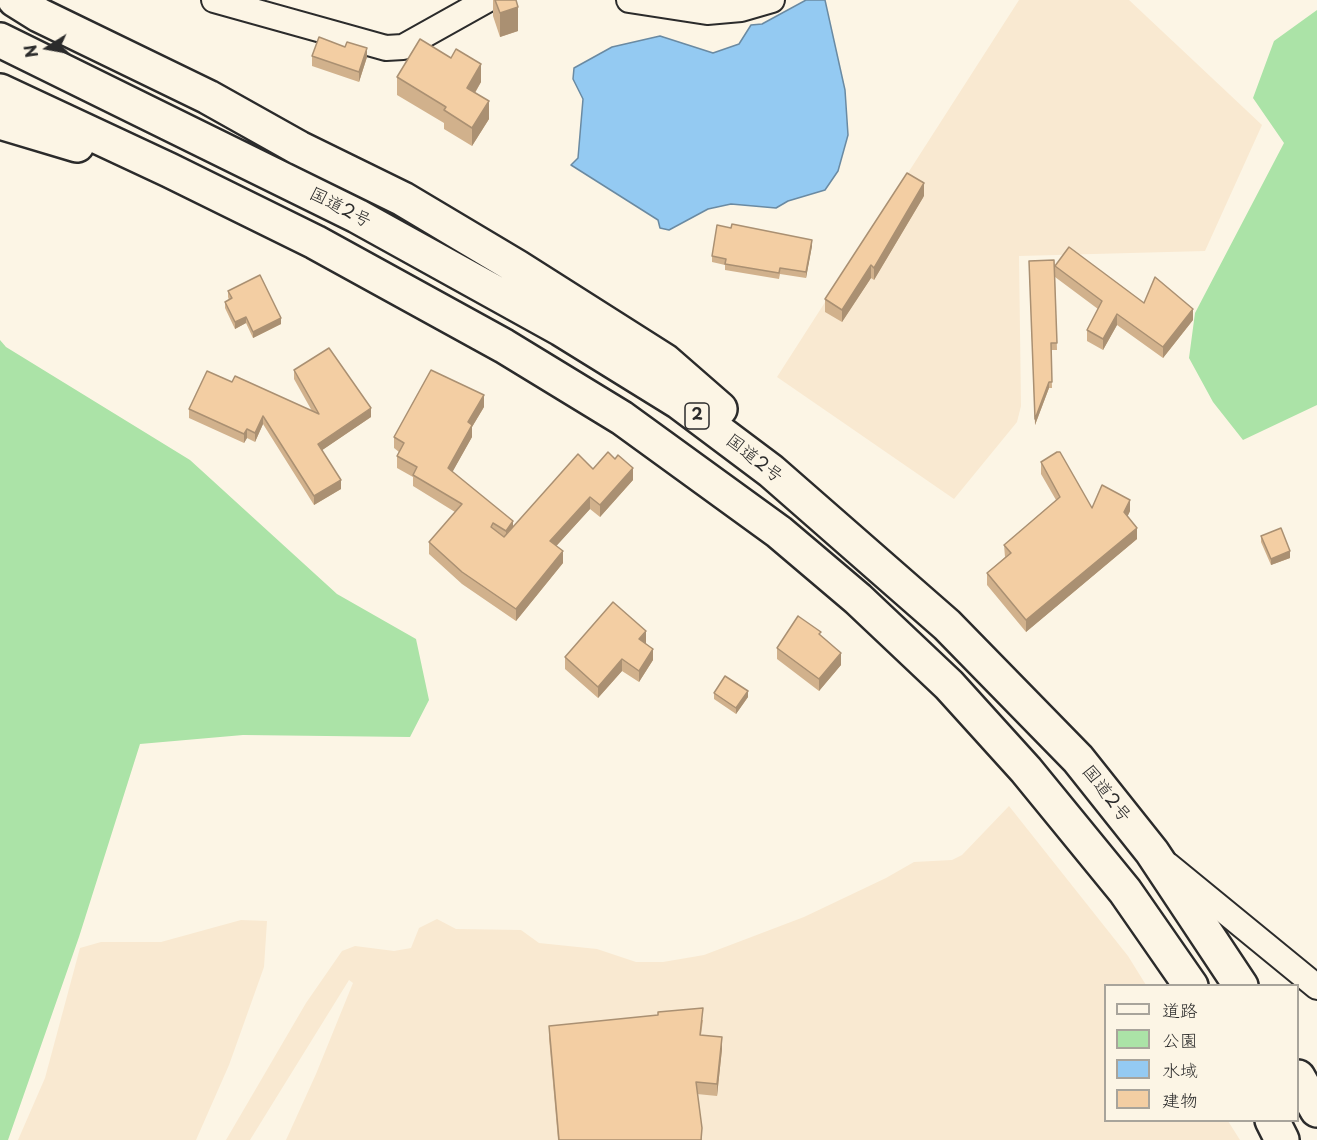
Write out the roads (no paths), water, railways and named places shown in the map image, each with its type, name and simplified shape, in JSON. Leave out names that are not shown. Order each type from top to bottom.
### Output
[{"type":"highway","points":[[15,0],[39,15],[208,97],[299,148],[403,199],[517,267],[665,361],[722,411],[771,471]]},
{"type":"highway","name":"国道2号","points":[[0,40],[357,216],[551,323],[679,402],[771,471],[947,625],[1078,759],[1152,852],[1239,984]]},
{"type":"highway","points":[[0,91],[169,170],[315,242],[504,346],[622,418],[779,532],[858,599],[949,685],[1026,770],[1125,891],[1190,984]]},
{"type":"highway","points":[[0,122],[169,170]]},
{"type":"highway","points":[[1299,1079],[1317,1110]]},
{"type":"highway","points":[[1273,1122],[1282,1140]]},
{"type":"street","points":[[214,0],[386,48],[403,47],[487,0]]},
{"type":"street","points":[[629,0],[707,12],[741,9],[772,0]]},
{"type":"street","points":[[1152,852],[1213,899],[1317,987]]},
{"type":"water","points":[[806,0],[825,0],[845,90],[848,135],[838,171],[825,190],[788,201],[776,208],[731,204],[708,209],[669,230],[660,228],[658,220],[571,165],[578,158],[583,99],[573,79],[574,68],[612,47],[660,36],[713,53],[739,44],[751,25],[762,24]]}]
